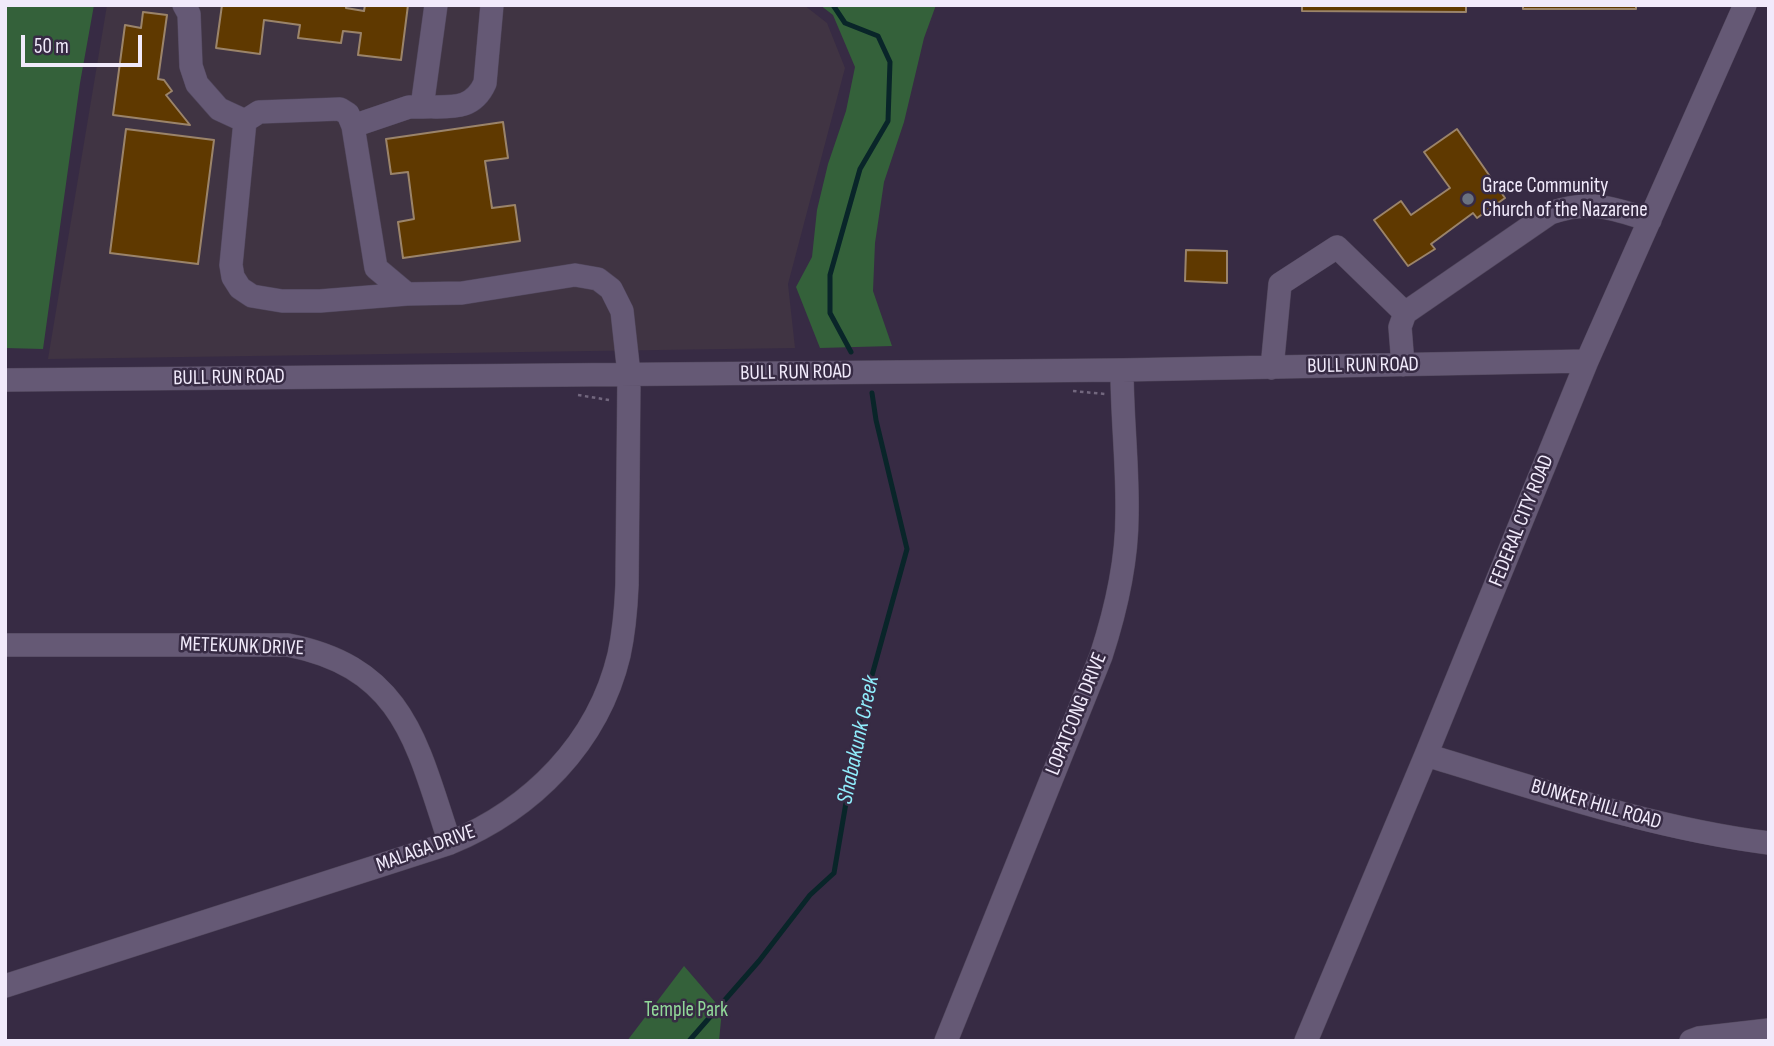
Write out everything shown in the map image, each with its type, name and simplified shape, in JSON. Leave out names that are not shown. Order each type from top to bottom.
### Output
[{"type":"street","points":[[184,5],[189,14],[191,66],[197,84],[219,109],[245,121],[259,112],[340,109],[348,114],[353,126],[376,268],[370,284],[358,299]]},
{"type":"street","points":[[422,107],[436,5]]},
{"type":"street","points":[[353,126],[409,107],[461,105],[470,102],[481,92],[485,83],[492,5]]},
{"type":"street","name":"FEDERAL CITY ROAD","points":[[1306,1041],[1587,362],[1745,5]]},
{"type":"street","name":"MALAGA DRIVE","points":[[5,986],[473,834],[502,818],[528,798],[553,775],[577,746],[594,718],[618,656],[625,619],[627,586],[629,374],[622,311],[611,289],[598,279],[575,275],[462,293],[282,301],[252,296],[240,288],[233,277],[231,265],[245,121]]},
{"type":"street","points":[[1403,365],[1400,327],[1405,313],[1550,213],[1567,207],[1587,205],[1609,207],[1650,220]]},
{"type":"street","points":[[1272,368],[1280,284],[1337,247],[1405,313]]},
{"type":"street","points":[[376,268],[407,294]]},
{"type":"street","name":"BULL RUN ROAD","points":[[5,380],[1122,370],[1587,362]]},
{"type":"street","name":"LOPATCONG DRIVE","points":[[946,1041],[1112,624],[1123,568],[1127,514],[1122,370]]},
{"type":"street","name":"METEKUNK DRIVE","points":[[5,645],[288,645],[336,658],[360,672],[379,688],[407,725],[417,746],[450,843]]},
{"type":"street","name":"BUNKER HILL ROAD","points":[[1426,755],[1636,818],[1769,843]]},
{"type":"street","points":[[1691,1041],[1769,1030]]},
{"type":"path","points":[[1066,390],[1122,394]]},
{"type":"path","points":[[572,394],[628,401]]},
{"type":"shaded area","points":[[107,5],[804,5],[827,23],[845,68],[788,284],[795,348],[48,359]]},
{"type":"green space","points":[[5,5],[94,5],[80,83],[43,349],[5,348]]},
{"type":"green space","points":[[820,5],[936,5],[924,38],[904,122],[884,182],[875,243],[873,291],[892,346],[820,348],[796,287],[812,257],[817,210],[828,164],[846,111],[855,67],[833,15]]},
{"type":"green space","name":"Temple Park","points":[[684,966],[722,1010],[719,1041],[627,1041]]},
{"type":"building","points":[[222,5],[346,5],[346,8],[364,11],[365,5],[408,5],[401,60],[358,55],[361,33],[343,31],[341,43],[298,38],[300,25],[264,20],[260,54],[216,48]]},
{"type":"building","points":[[1302,5],[1466,5],[1466,12],[1302,11]]},
{"type":"building","points":[[1523,5],[1636,5],[1636,9],[1523,9]]},
{"type":"building","points":[[143,12],[167,15],[158,79],[164,80],[172,91],[166,95],[190,125],[113,115],[125,25],[141,28]]},
{"type":"building","points":[[503,122],[508,158],[485,161],[492,208],[515,205],[520,241],[403,258],[398,222],[414,219],[408,172],[391,174],[386,139]]},
{"type":"building","points":[[126,129],[214,140],[198,264],[110,253]]},
{"type":"building","name":"Grace Community Church of the Nazarene","points":[[1457,129],[1505,198],[1477,218],[1473,213],[1431,244],[1435,249],[1408,266],[1374,220],[1401,201],[1411,215],[1450,188],[1424,152]]},
{"type":"building","points":[[1186,250],[1227,251],[1227,283],[1185,281]]},
{"type":"waterway","name":"Shabakunk Creek","points":[[833,5],[845,23],[878,36],[890,62],[888,121],[860,169],[830,275],[830,313],[851,352]]},
{"type":"waterway","name":"Shabakunk Creek","points":[[689,1041],[759,961],[810,895],[834,873],[861,715],[907,549],[872,393]]},
{"type":"place","name":"Grace Community Church of the Nazarene","points":[[1468,199]]}]
